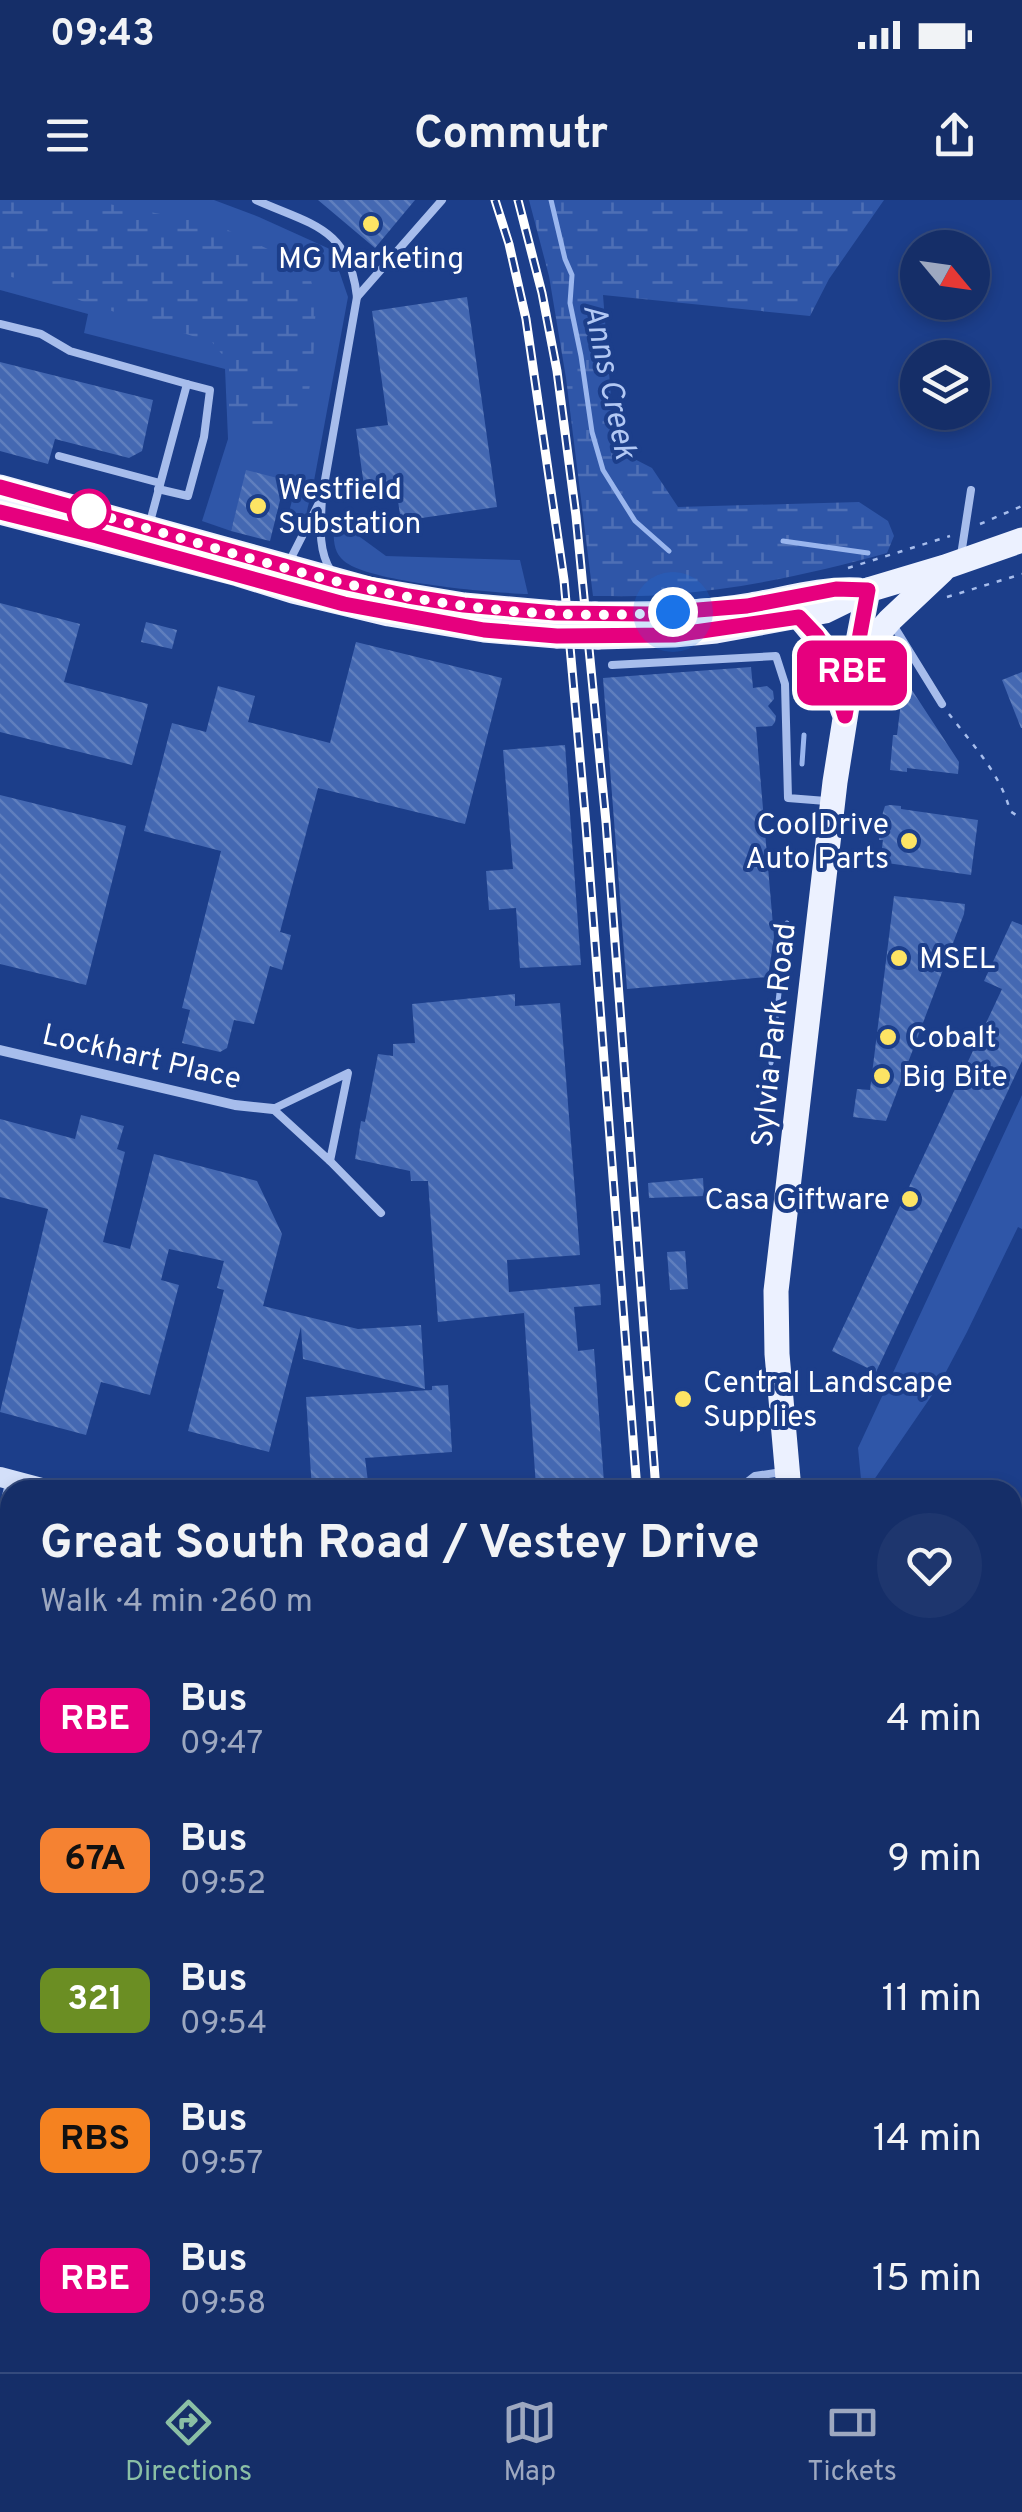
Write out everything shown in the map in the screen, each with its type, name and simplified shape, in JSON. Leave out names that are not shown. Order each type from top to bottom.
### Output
[{"type":"main road","points":[[0,488],[148,528],[389,614],[484,630],[596,626],[674,635],[799,617],[825,611],[868,590],[1022,540]]},
{"type":"main road","points":[[0,512],[284,578],[338,581],[556,625]]},
{"type":"main road","points":[[854,662],[890,620],[953,565]]},
{"type":"main road","points":[[596,626],[747,606],[836,589],[868,590]]},
{"type":"main road","name":"Sylvia Park Road","points":[[788,1480],[777,1354],[776,1290],[845,716],[868,590]]},
{"type":"main road","points":[[799,617],[825,650],[845,716]]},
{"type":"street","name":"Lockhart Place","points":[[0,1050],[235,1105],[273,1108]]},
{"type":"lane","points":[[256,200],[328,233],[342,247],[354,273],[358,297],[322,497],[323,554],[338,581]]},
{"type":"lane","points":[[358,297],[442,200]]},
{"type":"lane","points":[[0,324],[42,334],[70,351],[210,390],[204,437],[188,496],[59,456]]},
{"type":"lane","points":[[121,542],[148,528],[187,384]]},
{"type":"lane","points":[[953,565],[965,530],[972,490]]},
{"type":"lane","points":[[284,578],[290,557],[322,497]]},
{"type":"lane","points":[[890,620],[942,704]]},
{"type":"lane","points":[[612,665],[776,656],[785,684],[788,798],[834,801]]},
{"type":"lane","points":[[330,1161],[348,1073],[273,1108],[381,1213]]},
{"type":"lane","points":[[750,1480],[755,1476],[781,1480]]},
{"type":"path","points":[[838,570],[902,553],[1022,506]]},
{"type":"path","points":[[932,602],[1022,574]]},
{"type":"path","points":[[942,704],[985,761],[1007,798],[1010,811],[1022,819]]},
{"type":"green space","points":[[0,200],[214,200],[332,250],[348,297],[314,481],[302,522],[293,525],[288,516],[296,485],[247,471],[231,531],[202,521],[228,439],[225,369],[84,333],[88,314],[0,290]]},
{"type":"green space","points":[[0,200],[88,200],[217,225],[308,268],[316,301],[308,397],[280,431],[253,426],[229,410],[229,363],[212,342],[8,276],[0,266]]},
{"type":"green space","points":[[529,200],[884,200],[829,279],[810,316],[603,295],[615,449],[652,468],[678,507],[859,502],[888,521],[894,536],[887,553],[727,588],[652,596],[593,596],[566,378],[549,276]]},
{"type":"green space","points":[[334,518],[386,556],[520,560],[528,594],[432,585],[357,568],[337,552]]},
{"type":"green space","points":[[1022,1095],[1022,1229],[1018,1227],[939,1385],[874,1480],[861,1480],[858,1448]]},
{"type":"building","name":"MG Marketing","points":[[318,200],[415,200],[375,248]]},
{"type":"building","points":[[467,297],[497,507],[401,521],[395,481],[364,486],[356,429],[388,425],[372,311]]},
{"type":"building","points":[[0,362],[153,400],[142,451],[129,458],[55,439],[48,464],[0,451]]},
{"type":"building","name":"Westfield Substation","points":[[246,470],[285,480],[270,541],[231,531]]},
{"type":"building","points":[[0,603],[80,624],[64,682],[148,704],[132,765],[0,732]]},
{"type":"building","points":[[146,622],[177,630],[172,649],[141,642]]},
{"type":"building","points":[[356,642],[502,678],[465,824],[318,788],[280,932],[291,935],[282,970],[270,966],[254,1024],[234,1020],[227,1048],[220,1052],[182,1043],[190,1010],[182,1008],[221,851],[144,831],[172,723],[206,732],[218,686],[255,696],[248,722],[330,743]]},
{"type":"building","points":[[751,667],[753,688],[767,686],[773,691],[774,699],[768,706],[776,716],[772,726],[756,727],[774,937],[768,977],[627,989],[603,678]]},
{"type":"building","points":[[1022,672],[1022,728],[1021,728],[1002,680]]},
{"type":"building","points":[[904,678],[959,762],[958,774],[890,770]]},
{"type":"building","points":[[565,745],[581,965],[520,968],[516,908],[489,910],[486,871],[513,869],[503,750]]},
{"type":"building","points":[[0,795],[126,826],[86,985],[0,964]]},
{"type":"building","points":[[890,805],[978,820],[971,875],[880,862],[883,812]]},
{"type":"building","points":[[894,896],[965,904],[886,1121],[853,1117],[857,1089],[870,1090]]},
{"type":"building","points":[[1012,921],[1022,925],[1022,1061],[876,1372],[832,1351],[1002,989],[984,981]]},
{"type":"building","points":[[515,994],[515,1006],[560,1003],[580,1255],[507,1260],[509,1292],[600,1284],[601,1305],[574,1307],[578,1351],[594,1349],[604,1480],[536,1480],[524,1313],[438,1322],[428,1181],[411,1181],[410,1171],[355,1159],[378,1054],[393,1056],[393,1044],[415,1043],[412,1004]]},
{"type":"building","points":[[81,1115],[124,1126],[117,1149],[125,1152],[103,1242],[130,1249],[154,1154],[257,1181],[282,1234],[263,1306],[358,1329],[421,1325],[425,1389],[303,1359],[301,1327],[269,1452],[188,1431],[224,1290],[217,1288],[224,1261],[169,1249],[161,1280],[179,1285],[150,1395],[101,1382],[86,1435],[0,1412],[48,1209],[0,1197],[0,1119],[75,1139]]},
{"type":"building","points":[[703,1178],[704,1196],[649,1198],[648,1183]]},
{"type":"building","points":[[685,1251],[688,1289],[670,1290],[667,1252]]},
{"type":"building","points":[[448,1385],[452,1452],[365,1458],[368,1480],[311,1480],[306,1397],[432,1390],[432,1386]]},
{"type":"waterway","name":"Anns Creek","points":[[551,200],[572,275],[570,303],[592,432],[603,470],[635,521],[669,551]]},
{"type":"waterway","name":"Anns Creek","points":[[783,541],[868,553]]},
{"type":"waterway","name":"Anns Creek","points":[[802,764],[804,735]]},
{"type":"waterway","name":"Anns Creek","points":[[771,1063],[787,923]]},
{"type":"railway","points":[[495,200],[526,319],[564,580],[636,1480]]},
{"type":"railway","points":[[518,200],[557,371],[576,516],[606,822],[655,1480]]},
{"type":"bus line","name":"RBE","points":[[0,487],[369,589],[464,605],[555,613],[648,614],[747,606],[836,589],[868,590],[845,716],[825,650],[799,617],[674,635],[557,636],[484,630],[344,604],[0,512]]},
{"type":"place","name":"MG Marketing","points":[[371,224]]},
{"type":"place","name":"Westfield Substation","points":[[258,506]]},
{"type":"place","name":"CoolDrive Auto Parts","points":[[909,841]]},
{"type":"place","name":"MSEL","points":[[899,958]]},
{"type":"place","name":"Cobalt","points":[[888,1037]]},
{"type":"place","name":"Big Bite","points":[[882,1076]]},
{"type":"place","name":"Casa Giftware","points":[[910,1199]]},
{"type":"place","name":"Central Landscape Supplies","points":[[683,1399]]},
{"type":"route","points":[[89,511],[74,508],[287,568],[408,596],[555,613],[673,612]]}]
